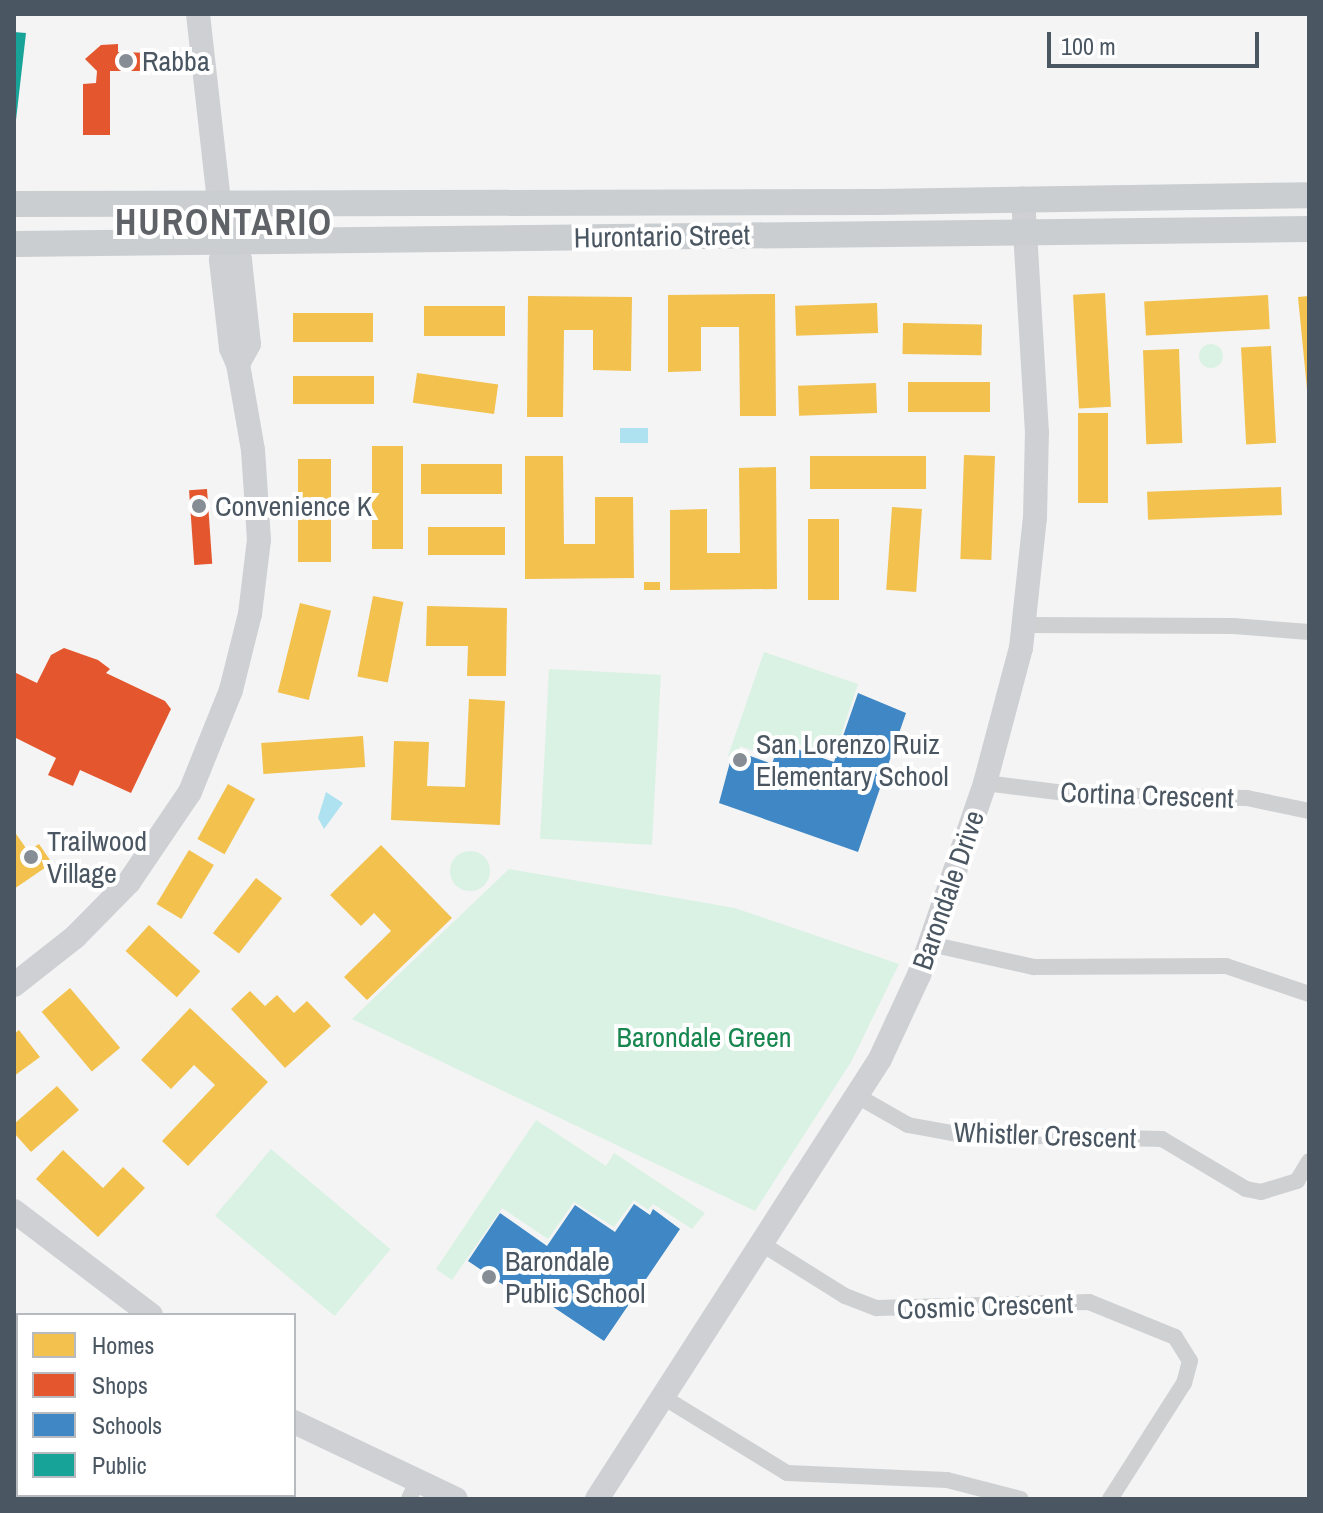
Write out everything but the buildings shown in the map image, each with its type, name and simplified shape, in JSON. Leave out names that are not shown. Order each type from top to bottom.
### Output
[{"type":"main road","name":"Hurontario Street","points":[[14,204],[1309,195]]},
{"type":"main road","name":"Hurontario Street","points":[[14,244],[1309,229]]},
{"type":"street","points":[[14,985],[75,937],[129,882],[190,792],[228,703],[250,614],[259,540],[253,450],[238,364],[249,344],[240,260],[229,240],[219,201],[198,14]]},
{"type":"street","name":"Barondale Drive","points":[[597,1499],[859,1097],[897,1025],[930,944],[985,783],[1025,625],[1037,479],[1023,198]]},
{"type":"street","points":[[1025,625],[1233,626],[1309,632]]},
{"type":"street","name":"Cortina Crescent","points":[[985,783],[1057,793],[1247,798],[1309,811]]},
{"type":"street","points":[[930,944],[1034,967],[1226,966],[1309,994]]},
{"type":"street","name":"Whistler Crescent","points":[[859,1097],[908,1125],[958,1134],[1162,1139],[1246,1189],[1261,1192],[1297,1181],[1309,1161]]},
{"type":"street","points":[[14,1211],[147,1313]]},
{"type":"street","name":"Cosmic Crescent","points":[[762,1244],[845,1296],[877,1308],[1089,1302],[1175,1337],[1190,1361],[1184,1383],[1110,1499]]},
{"type":"street","points":[[663,1397],[787,1473],[947,1480],[1021,1499]]},
{"type":"street","points":[[296,1423],[413,1490],[456,1499]]},
{"type":"green space","points":[[1211,344],[1222,351],[1223,356],[1216,367],[1211,368],[1200,361],[1199,356],[1206,345]]},
{"type":"green space","points":[[764,652],[858,684],[834,756],[778,737],[770,757],[740,746],[736,759],[728,756]]},
{"type":"green space","points":[[549,669],[661,675],[652,845],[540,839]]},
{"type":"green space","points":[[470,851],[484,857],[490,871],[484,885],[470,891],[456,885],[450,871],[456,857]]},
{"type":"green space","name":"Barondale Green","points":[[509,869],[735,908],[899,964],[851,1062],[755,1211],[352,1019]]},
{"type":"green space","points":[[536,1120],[606,1166],[614,1153],[705,1213],[692,1229],[653,1204],[648,1210],[634,1200],[614,1227],[574,1202],[548,1239],[502,1208],[452,1280],[436,1269]]},
{"type":"green space","points":[[271,1149],[391,1249],[335,1316],[215,1216]]},
{"type":"water","points":[[620,428],[648,428],[648,443],[620,443]]},
{"type":"water","points":[[326,792],[343,803],[324,829],[318,818]]},
{"type":"place","name":"Rabba","points":[[126,61]]},
{"type":"place","name":"Convenience K","points":[[199,506]]},
{"type":"place","name":"San Lorenzo Ruiz Elementary School","points":[[740,760]]},
{"type":"place","name":"Trailwood Village","points":[[31,857]]},
{"type":"place","name":"Barondale Public School","points":[[489,1277]]},
{"type":"district","name":"HURONTARIO","points":[[224,223]]}]
